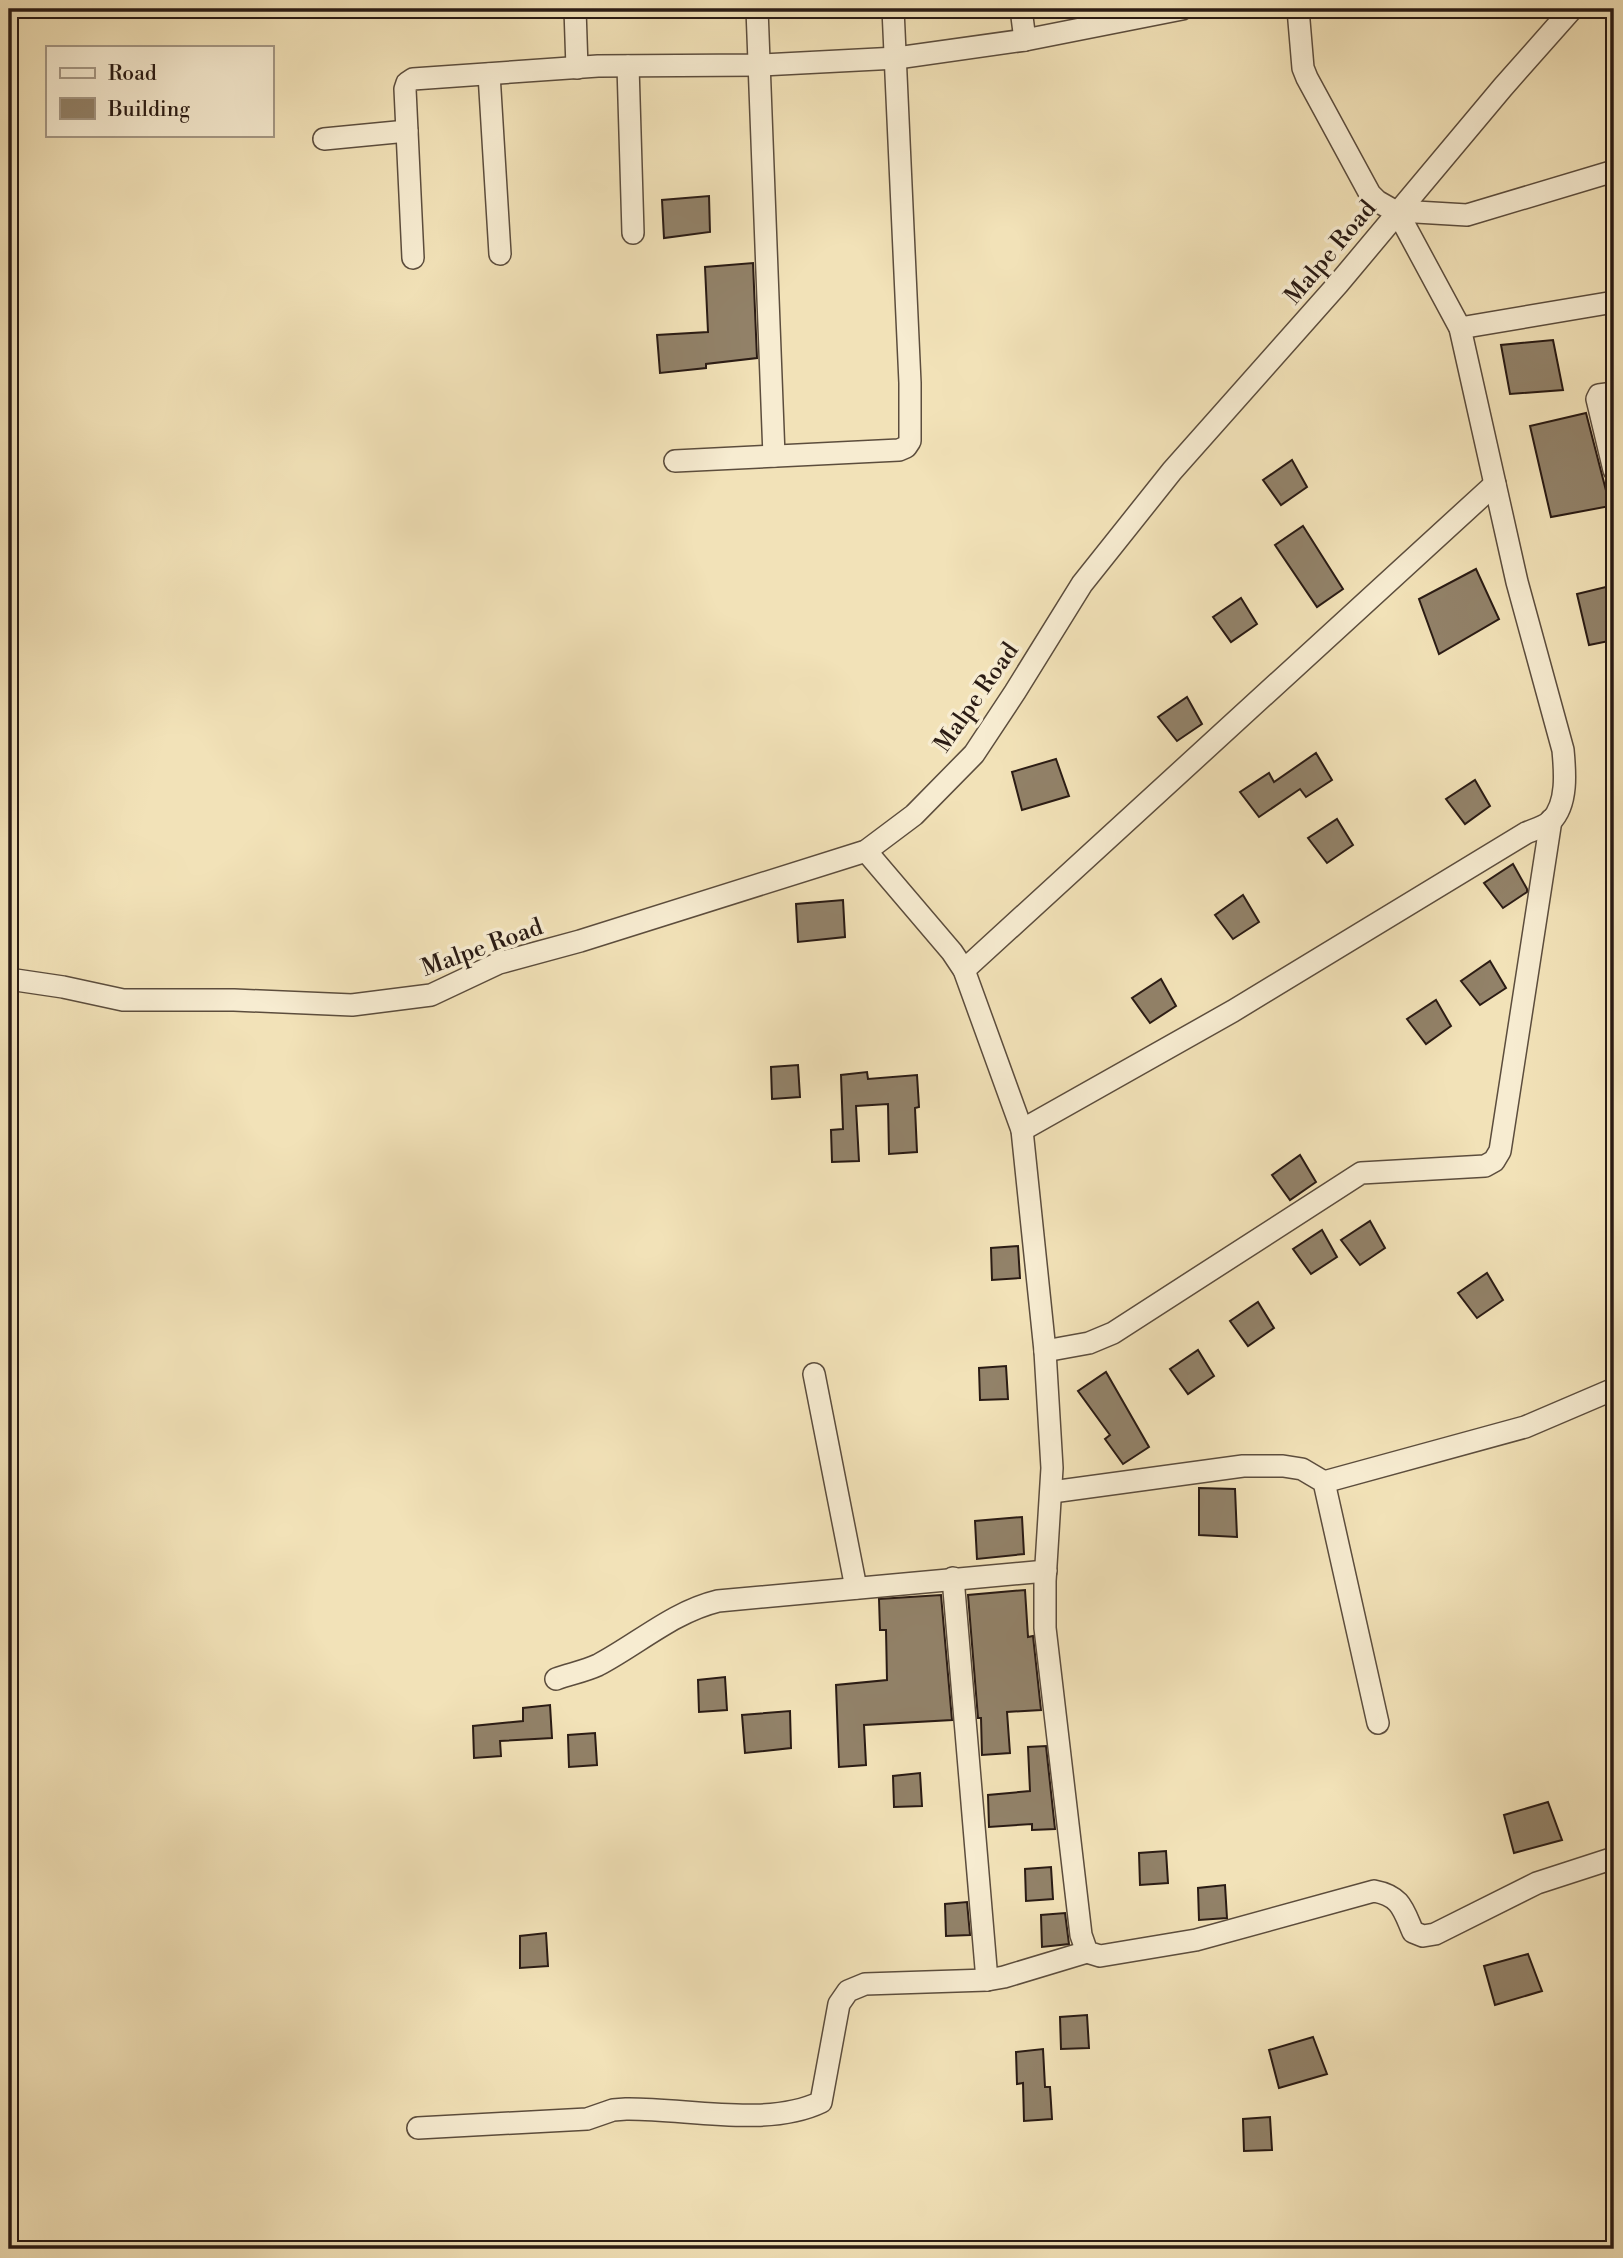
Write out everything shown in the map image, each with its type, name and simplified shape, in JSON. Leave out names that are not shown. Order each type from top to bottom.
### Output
[{"type":"street","points":[[575,9],[577,68]]},
{"type":"street","points":[[757,9],[774,456]]},
{"type":"street","points":[[675,461],[899,450],[906,447],[910,441],[910,383],[893,9]]},
{"type":"street","points":[[1021,9],[1025,40]]},
{"type":"street","points":[[413,258],[407,83],[413,79],[577,68],[760,65],[897,58],[1025,40],[1182,9]]},
{"type":"street","points":[[1298,9],[1303,68],[1307,78],[1370,194],[1377,201],[1399,212],[1467,215],[1614,171]]},
{"type":"street","name":"Malpe Road","points":[[9,979],[123,1000],[234,1000],[352,1005],[431,995],[499,963],[580,941],[866,851],[914,815],[974,754],[1082,583],[1172,471],[1338,284],[1572,9]]},
{"type":"street","points":[[628,66],[633,233]]},
{"type":"street","points":[[489,74],[500,254]]},
{"type":"street","points":[[324,139],[407,131]]},
{"type":"street","points":[[1045,1351],[1088,1343],[1113,1333],[1361,1173],[1485,1166],[1494,1161],[1500,1151],[1551,821],[1563,799],[1563,750],[1517,582],[1460,328],[1399,212]]},
{"type":"street","points":[[1460,328],[1614,302]]},
{"type":"street","points":[[1614,393],[1599,396],[1597,399],[1614,470]]},
{"type":"street","points":[[964,970],[1495,484]]},
{"type":"street","points":[[1021,1130],[1245,1004],[1526,833],[1551,821]]},
{"type":"street","points":[[866,851],[952,952],[964,970],[1021,1130],[1045,1351],[1052,1492],[1045,1628],[1081,1935],[1087,1952]]},
{"type":"street","points":[[814,1374],[856,1588]]},
{"type":"street","points":[[1052,1492],[1243,1466],[1302,1469],[1324,1482],[1525,1427],[1614,1389]]},
{"type":"street","points":[[1324,1482],[1378,1723]]},
{"type":"street","points":[[556,1679],[596,1666],[699,1605],[1046,1570]]},
{"type":"street","points":[[953,1578],[987,1980]]},
{"type":"street","points":[[418,2128],[580,2120],[626,2109],[750,2116],[810,2107],[821,2102],[839,2004],[848,1991],[865,1984],[987,1980],[1004,1977],[1087,1952],[1100,1956],[1196,1940],[1374,1891],[1386,1893],[1399,1902],[1413,1932],[1423,1936],[1436,1934],[1517,1892],[1614,1858]]},
{"type":"building","points":[[709,196],[710,232],[664,238],[662,200]]},
{"type":"building","points":[[753,263],[757,358],[660,373],[657,335],[708,332],[705,267]]},
{"type":"building","points":[[1553,340],[1563,390],[1510,394],[1501,345]]},
{"type":"building","points":[[1586,413],[1610,506],[1551,517],[1530,426]]},
{"type":"building","points":[[1292,460],[1307,487],[1281,505],[1263,480]]},
{"type":"building","points":[[1303,526],[1343,589],[1317,607],[1275,545]]},
{"type":"building","points":[[1476,569],[1499,619],[1439,654],[1419,599]]},
{"type":"building","points":[[1614,585],[1614,640],[1589,645],[1577,594]]},
{"type":"building","points":[[1241,598],[1257,624],[1231,642],[1213,617]]},
{"type":"building","points":[[1187,697],[1202,724],[1177,741],[1158,717]]},
{"type":"building","points":[[1316,753],[1332,780],[1306,797],[1300,789],[1259,817],[1240,792],[1269,773],[1274,782]]},
{"type":"building","points":[[1056,759],[1069,796],[1022,810],[1012,772]]},
{"type":"building","points":[[1475,780],[1490,806],[1465,824],[1446,799]]},
{"type":"building","points":[[1337,819],[1353,845],[1327,863],[1308,838]]},
{"type":"building","points":[[1513,864],[1527,892],[1503,908],[1484,883]]},
{"type":"building","points":[[1243,895],[1259,922],[1233,939],[1215,915]]},
{"type":"building","points":[[843,900],[845,937],[798,942],[796,904]]},
{"type":"building","points":[[1490,961],[1506,988],[1480,1005],[1461,981]]},
{"type":"building","points":[[1161,979],[1176,1006],[1150,1023],[1132,998]]},
{"type":"building","points":[[1436,1000],[1451,1026],[1426,1044],[1407,1019]]},
{"type":"building","points":[[798,1065],[800,1097],[772,1099],[771,1067]]},
{"type":"building","points":[[867,1072],[868,1079],[917,1075],[917,1152],[889,1154],[888,1104],[856,1106],[859,1161],[832,1162],[831,1130],[843,1129],[841,1075]]},
{"type":"building","points":[[1300,1155],[1316,1182],[1290,1200],[1272,1175]]},
{"type":"building","points":[[1370,1221],[1385,1248],[1360,1265],[1341,1240]]},
{"type":"building","points":[[1322,1230],[1337,1257],[1311,1274],[1293,1249]]},
{"type":"building","points":[[1018,1246],[1020,1278],[992,1280],[991,1248]]},
{"type":"building","points":[[1487,1273],[1503,1300],[1477,1318],[1458,1293]]},
{"type":"building","points":[[1258,1302],[1274,1328],[1248,1346],[1230,1321]]},
{"type":"building","points":[[1198,1350],[1214,1376],[1188,1394],[1170,1369]]},
{"type":"building","points":[[1006,1366],[1008,1399],[980,1400],[979,1368]]},
{"type":"building","points":[[1106,1372],[1149,1447],[1123,1464],[1105,1439],[1110,1435],[1078,1391]]},
{"type":"building","points":[[1199,1488],[1235,1489],[1237,1537],[1199,1535]]},
{"type":"building","points":[[1022,1517],[1024,1554],[977,1559],[975,1521]]},
{"type":"building","points":[[1025,1590],[1028,1637],[1033,1636],[1041,1710],[1007,1712],[1010,1753],[982,1755],[981,1718],[978,1718],[968,1595]]},
{"type":"building","points":[[941,1595],[952,1720],[864,1725],[866,1765],[839,1767],[836,1685],[887,1680],[886,1630],[880,1630],[879,1599]]},
{"type":"building","points":[[725,1677],[727,1710],[699,1712],[698,1680]]},
{"type":"building","points":[[550,1705],[552,1738],[500,1741],[501,1756],[474,1758],[473,1726],[523,1721],[523,1708]]},
{"type":"building","points":[[790,1711],[791,1748],[745,1753],[742,1715]]},
{"type":"building","points":[[595,1733],[597,1765],[569,1767],[568,1735]]},
{"type":"building","points":[[1046,1746],[1055,1829],[1032,1830],[1032,1824],[989,1827],[988,1795],[1030,1791],[1028,1747]]},
{"type":"building","points":[[920,1773],[922,1806],[894,1807],[893,1776]]},
{"type":"building","points":[[1548,1802],[1562,1840],[1514,1853],[1504,1815]]},
{"type":"building","points":[[1166,1851],[1168,1883],[1140,1885],[1139,1853]]},
{"type":"building","points":[[1051,1867],[1053,1899],[1026,1901],[1025,1869]]},
{"type":"building","points":[[1225,1885],[1227,1918],[1199,1920],[1198,1888]]},
{"type":"building","points":[[967,1902],[970,1935],[946,1936],[945,1904]]},
{"type":"building","points":[[1065,1913],[1069,1944],[1042,1947],[1041,1915]]},
{"type":"building","points":[[546,1933],[548,1966],[520,1968],[520,1936]]},
{"type":"building","points":[[1528,1954],[1542,1991],[1495,2005],[1484,1966]]},
{"type":"building","points":[[1087,2015],[1089,2048],[1061,2049],[1060,2017]]},
{"type":"building","points":[[1313,2037],[1327,2074],[1279,2088],[1269,2050]]},
{"type":"building","points":[[1043,2049],[1045,2087],[1050,2087],[1052,2119],[1024,2121],[1023,2083],[1017,2084],[1016,2052]]},
{"type":"building","points":[[1270,2117],[1272,2150],[1244,2151],[1243,2119]]}]
